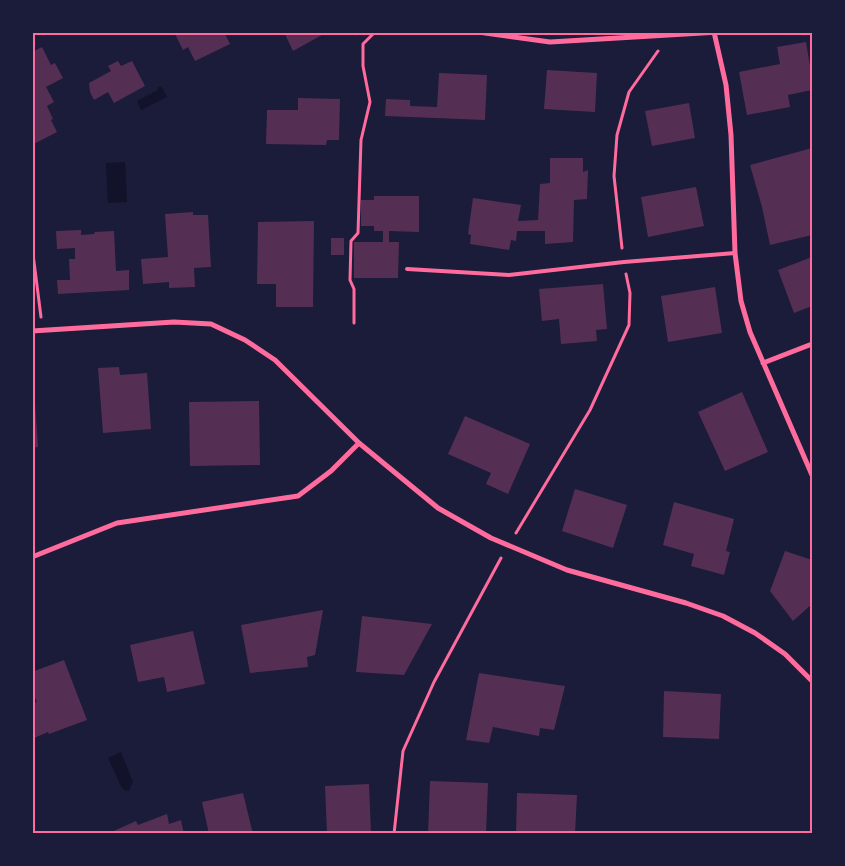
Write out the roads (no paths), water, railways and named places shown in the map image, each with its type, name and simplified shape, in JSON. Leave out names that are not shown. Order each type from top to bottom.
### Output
[{"type":"street","points":[[478,32],[550,42],[716,33],[726,85],[731,135],[734,253],[741,301],[750,332],[812,475]]},
{"type":"street","points":[[32,331],[174,322],[211,324],[245,340],[275,360],[359,443],[438,508],[491,538],[567,570],[686,603],[723,616],[755,633],[785,654],[812,681]]},
{"type":"street","points":[[763,363],[812,344]]},
{"type":"street","points":[[32,557],[117,523],[298,496],[331,472],[359,443]]},
{"type":"lane","points":[[407,269],[509,275],[624,262],[734,253]]}]
